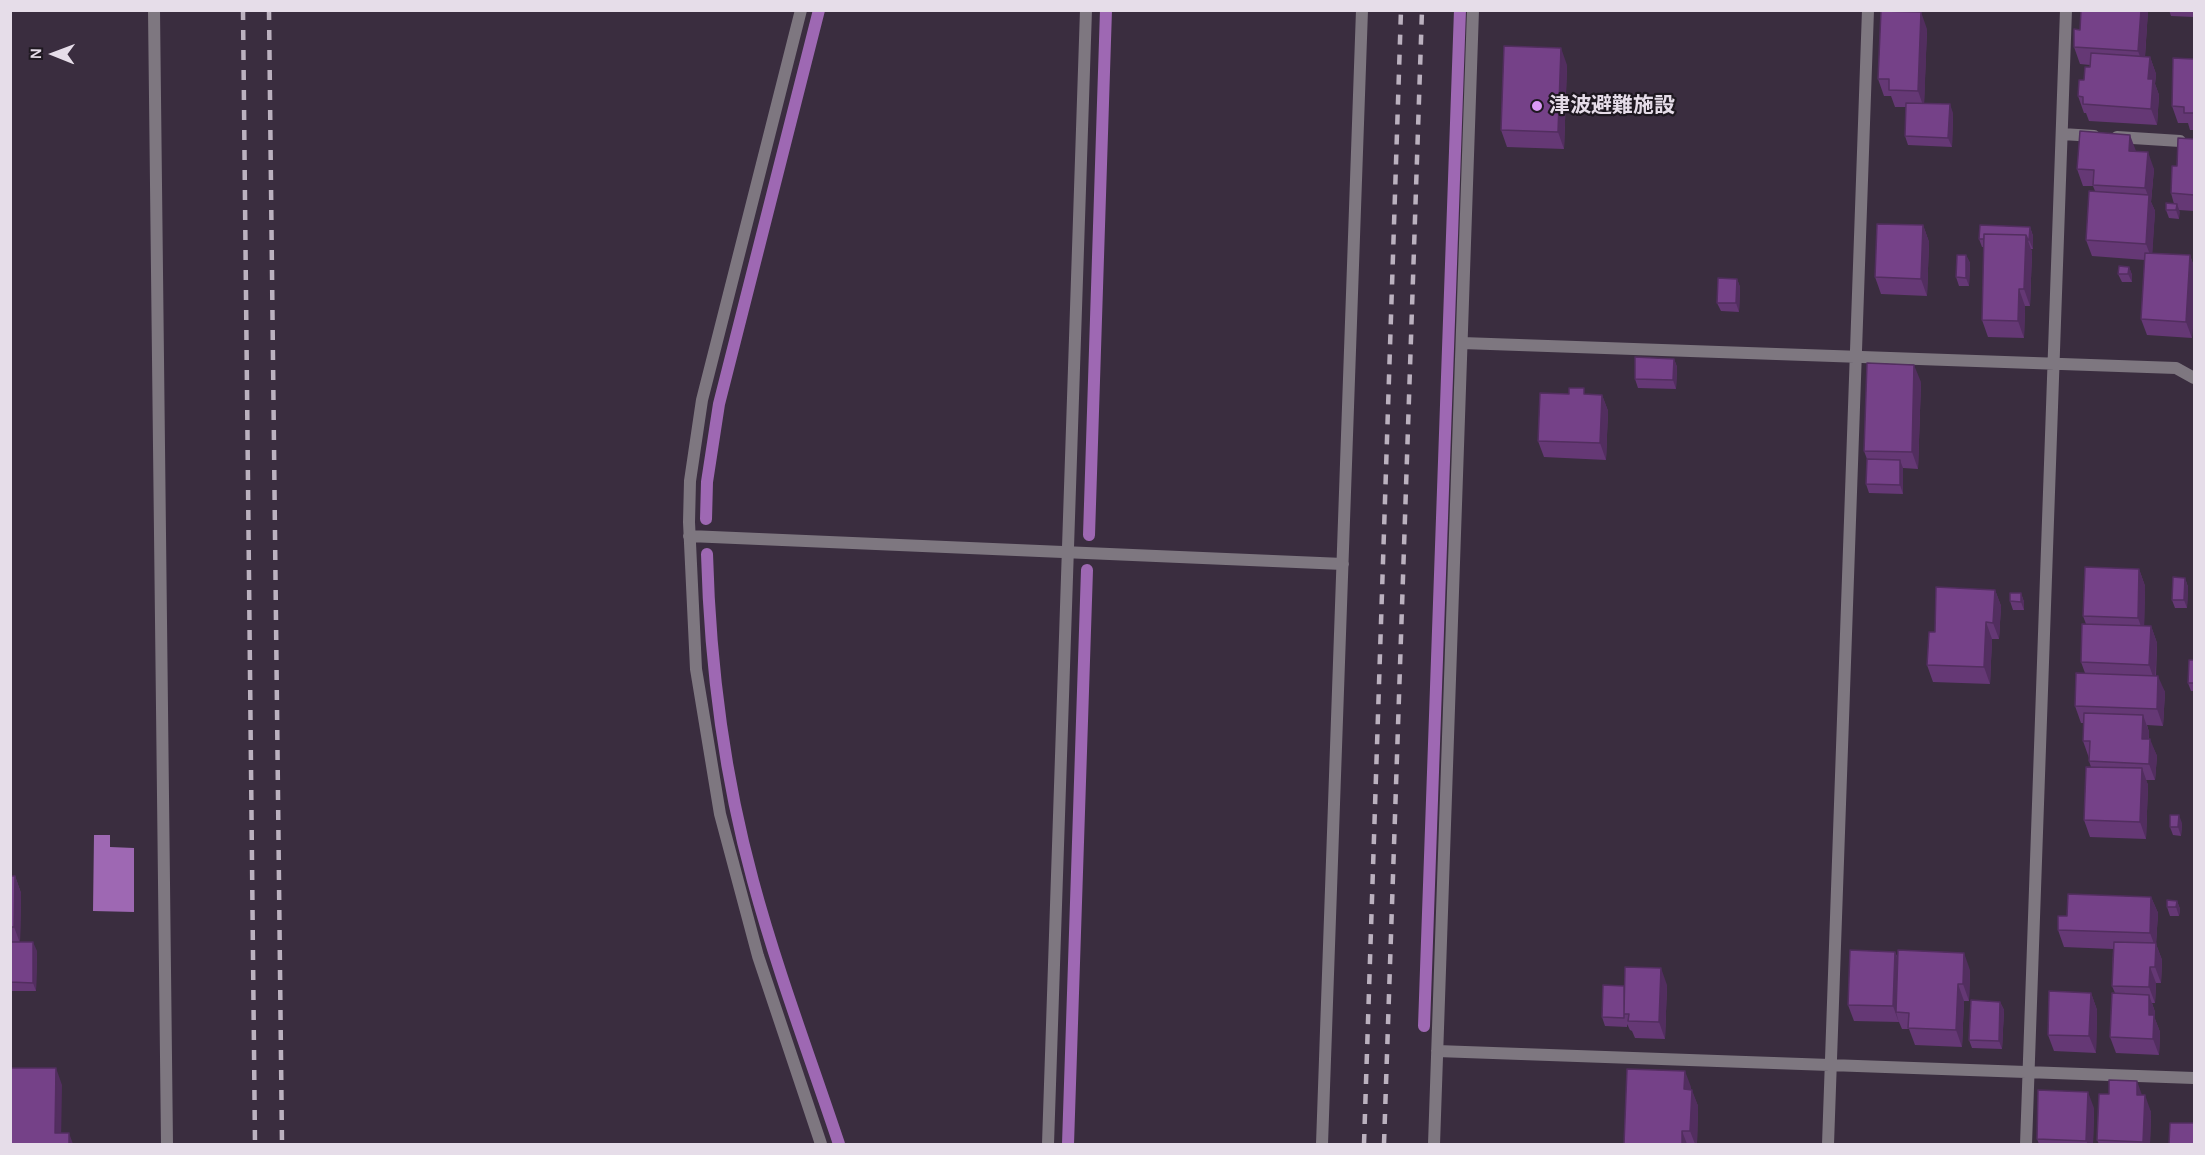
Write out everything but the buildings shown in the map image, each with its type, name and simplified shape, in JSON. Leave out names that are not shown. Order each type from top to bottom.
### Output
[{"type":"street","points":[[154,10],[168,1144]]},
{"type":"street","points":[[801,10],[702,400],[690,481],[689,536],[696,669],[720,814],[758,956],[821,1144]]},
{"type":"street","points":[[1048,1144],[1086,10]]},
{"type":"street","points":[[1322,1144],[1362,10]]},
{"type":"street","points":[[1434,1144],[1473,10]]},
{"type":"street","points":[[1828,1144],[1868,10]]},
{"type":"street","points":[[2026,1144],[2066,10]]},
{"type":"street","points":[[2062,134],[2180,141]]},
{"type":"street","points":[[1462,343],[2176,368],[2194,378]]},
{"type":"street","points":[[689,536],[1343,564]]},
{"type":"street","points":[[1437,1051],[2194,1078]]},
{"type":"shaded area","points":[[94,835],[110,835],[110,847],[134,848],[134,912],[93,911]]},
{"type":"waterway","points":[[706,519],[707,482],[719,404],[819,10]]},
{"type":"waterway","points":[[1089,535],[1106,10]]},
{"type":"waterway","points":[[1424,1026],[1460,10]]},
{"type":"waterway","points":[[707,554],[715,678],[734,801],[772,947],[839,1144]]},
{"type":"waterway","points":[[1068,1144],[1087,570]]},
{"type":"railway","points":[[243,10],[255,1144]]},
{"type":"railway","points":[[269,10],[282,1144]]},
{"type":"railway","points":[[1364,1144],[1401,10]]},
{"type":"railway","points":[[1384,1144],[1422,10]]},
{"type":"place","name":"津波避難施設","points":[[1537,106]]}]
